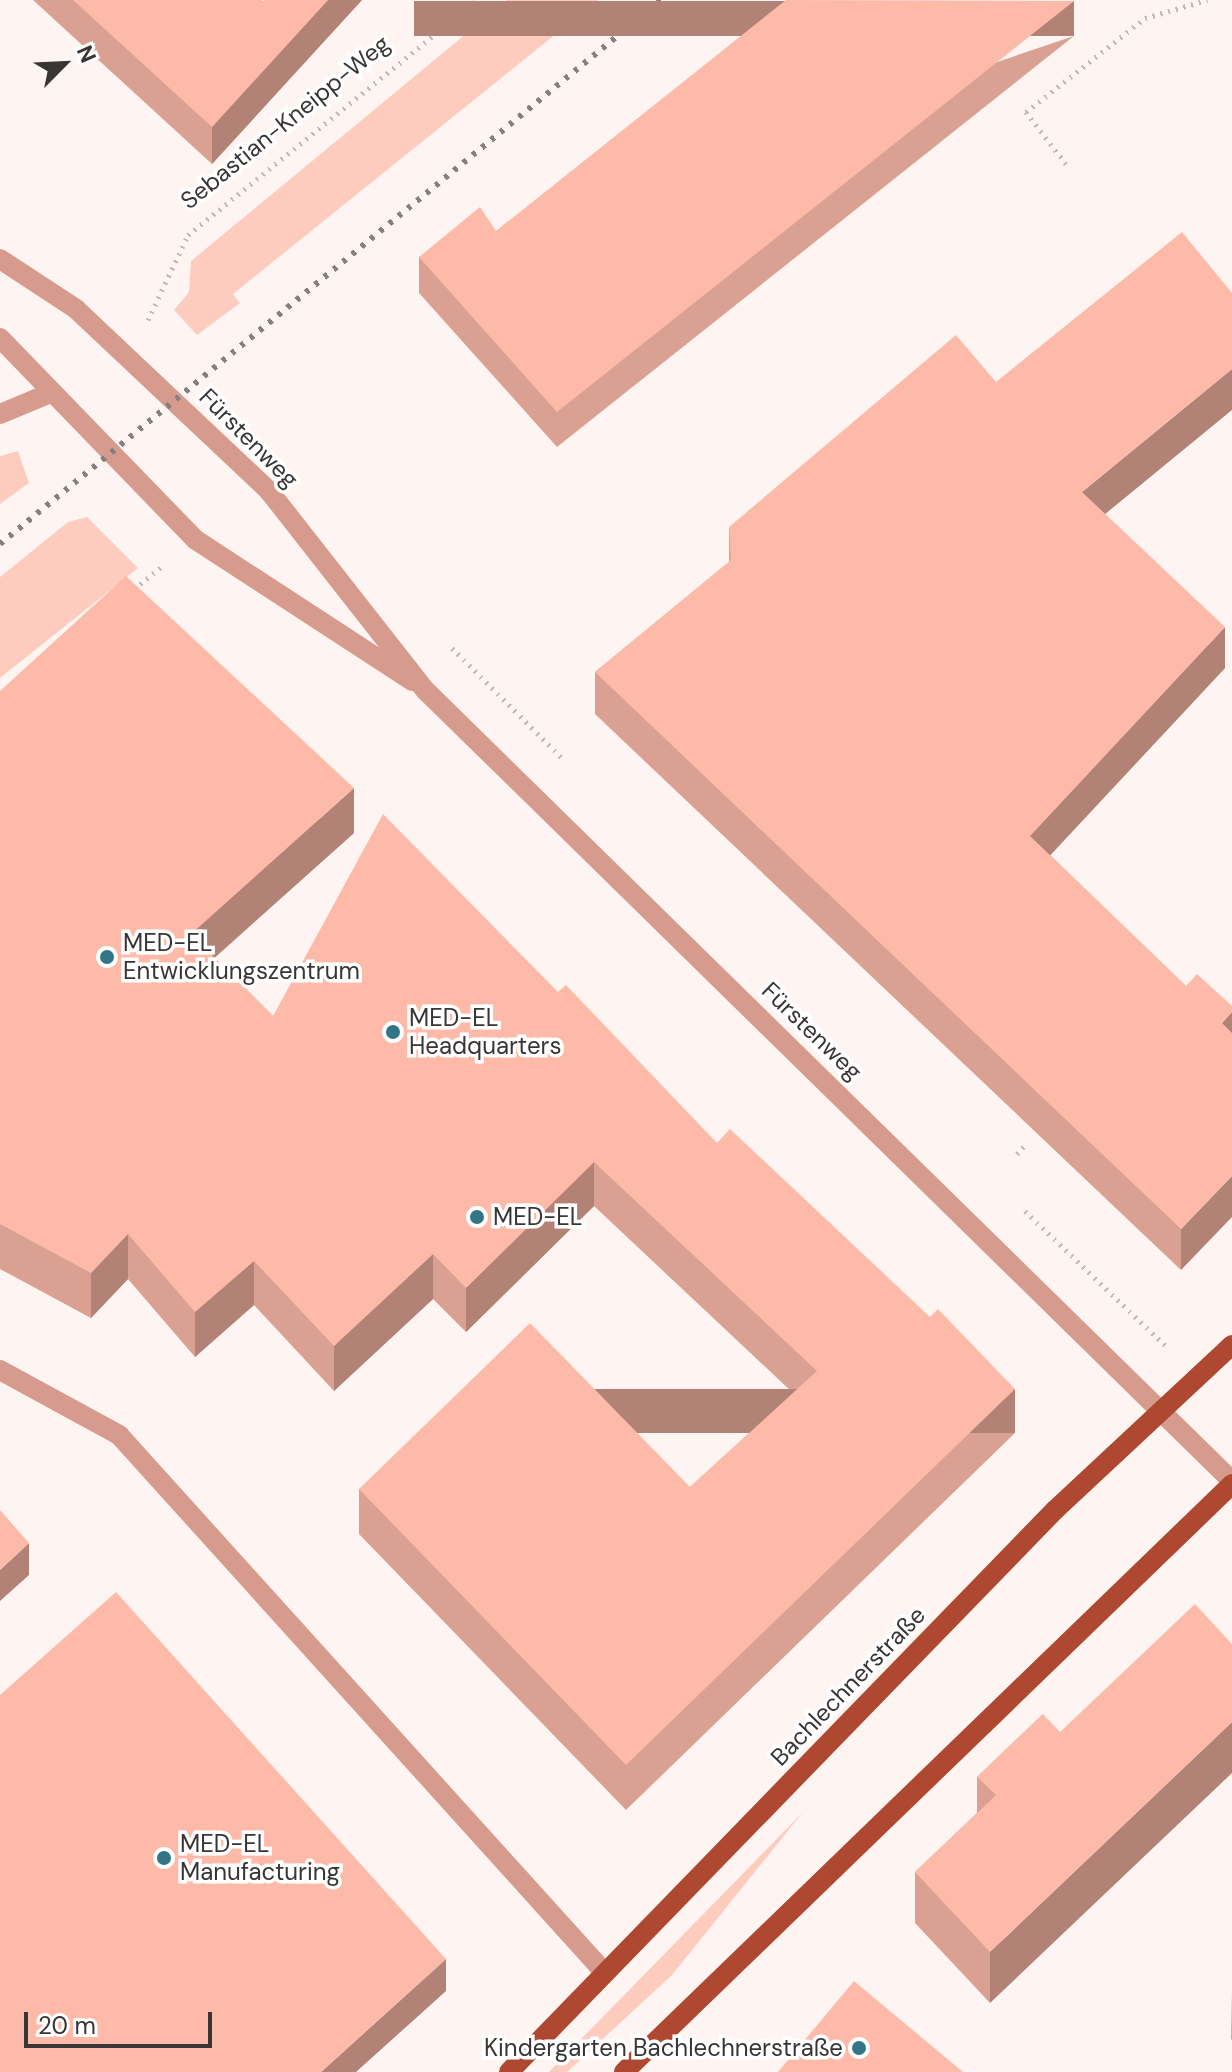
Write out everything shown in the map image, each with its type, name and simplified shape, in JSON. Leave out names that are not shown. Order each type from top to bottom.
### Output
[{"type":"main road","name":"Bachlechnerstraße","points":[[509,2072],[1162,1410],[1232,1345]]},
{"type":"main road","points":[[624,2072],[1232,1482]]},
{"type":"street","name":"Fürstenweg","points":[[0,259],[76,309],[269,491],[425,690],[1232,1482]]},
{"type":"street","name":"Fürstenweg","points":[[0,338],[48,394],[196,540],[425,690]]},
{"type":"street","points":[[0,414],[48,394]]},
{"type":"street","points":[[0,1370],[119,1435],[605,1973]]},
{"type":"path","name":"Sebastian-Kneipp-Weg","points":[[117,347],[146,325],[188,235],[477,0]]},
{"type":"path","points":[[1066,164],[1026,112],[1145,18],[1207,0]]},
{"type":"path","points":[[123,597],[196,540]]},
{"type":"path","points":[[1017,1154],[1027,1143]]},
{"type":"shaded area","points":[[507,0],[598,0],[233,294],[240,303],[197,335],[174,310],[189,292],[191,261]]},
{"type":"shaded area","points":[[18,451],[29,483],[0,504],[0,456]]},
{"type":"shaded area","points":[[87,517],[138,568],[0,678],[0,577],[68,522]]},
{"type":"shaded area","points":[[803,1812],[672,1975],[567,2072],[549,2072]]},
{"type":"building","points":[[73,0],[263,2],[328,0],[212,127]]},
{"type":"building","points":[[786,0],[1074,1],[557,412],[419,257],[480,207],[496,231]]},
{"type":"building","points":[[1182,232],[1232,293],[1232,369],[1082,492],[1225,627],[1030,836],[1186,986],[1197,974],[1232,1006],[1232,1012],[1222,1023],[1232,1033],[1232,1176],[1181,1229],[595,672],[731,560],[729,527],[956,335],[996,382]]},
{"type":"building","points":[[126,576],[354,788],[191,934],[273,1016],[383,814],[558,992],[566,985],[717,1143],[730,1129],[930,1317],[938,1309],[1015,1389],[626,1765],[359,1489],[530,1323],[690,1487],[817,1371],[594,1162],[466,1288],[433,1254],[334,1346],[254,1261],[195,1312],[128,1234],[91,1273],[0,1224],[0,691]]},
{"type":"building","points":[[0,1510],[29,1543],[0,1570]]},
{"type":"building","name":"MED-EL Manufacturing","points":[[116,1592],[446,1959],[321,2072],[0,2072],[0,1695]]},
{"type":"building","points":[[1195,1604],[1232,1644],[1232,1722],[990,1952],[915,1872],[996,1795],[977,1777],[1043,1714],[1060,1732]]},
{"type":"building","points":[[854,1981],[963,2072],[778,2072]]},
{"type":"railway","points":[[0,544],[661,0]]},
{"type":"place","name":"MED-EL Entwicklungszentrum","points":[[107,957]]},
{"type":"place","name":"MED-EL Headquarters","points":[[393,1032]]},
{"type":"place","name":"MED-EL","points":[[477,1217]]},
{"type":"place","name":"MED-EL Manufacturing","points":[[164,1858]]},
{"type":"place","name":"Kindergarten Bachlechnerstraße","points":[[859,2048]]}]
